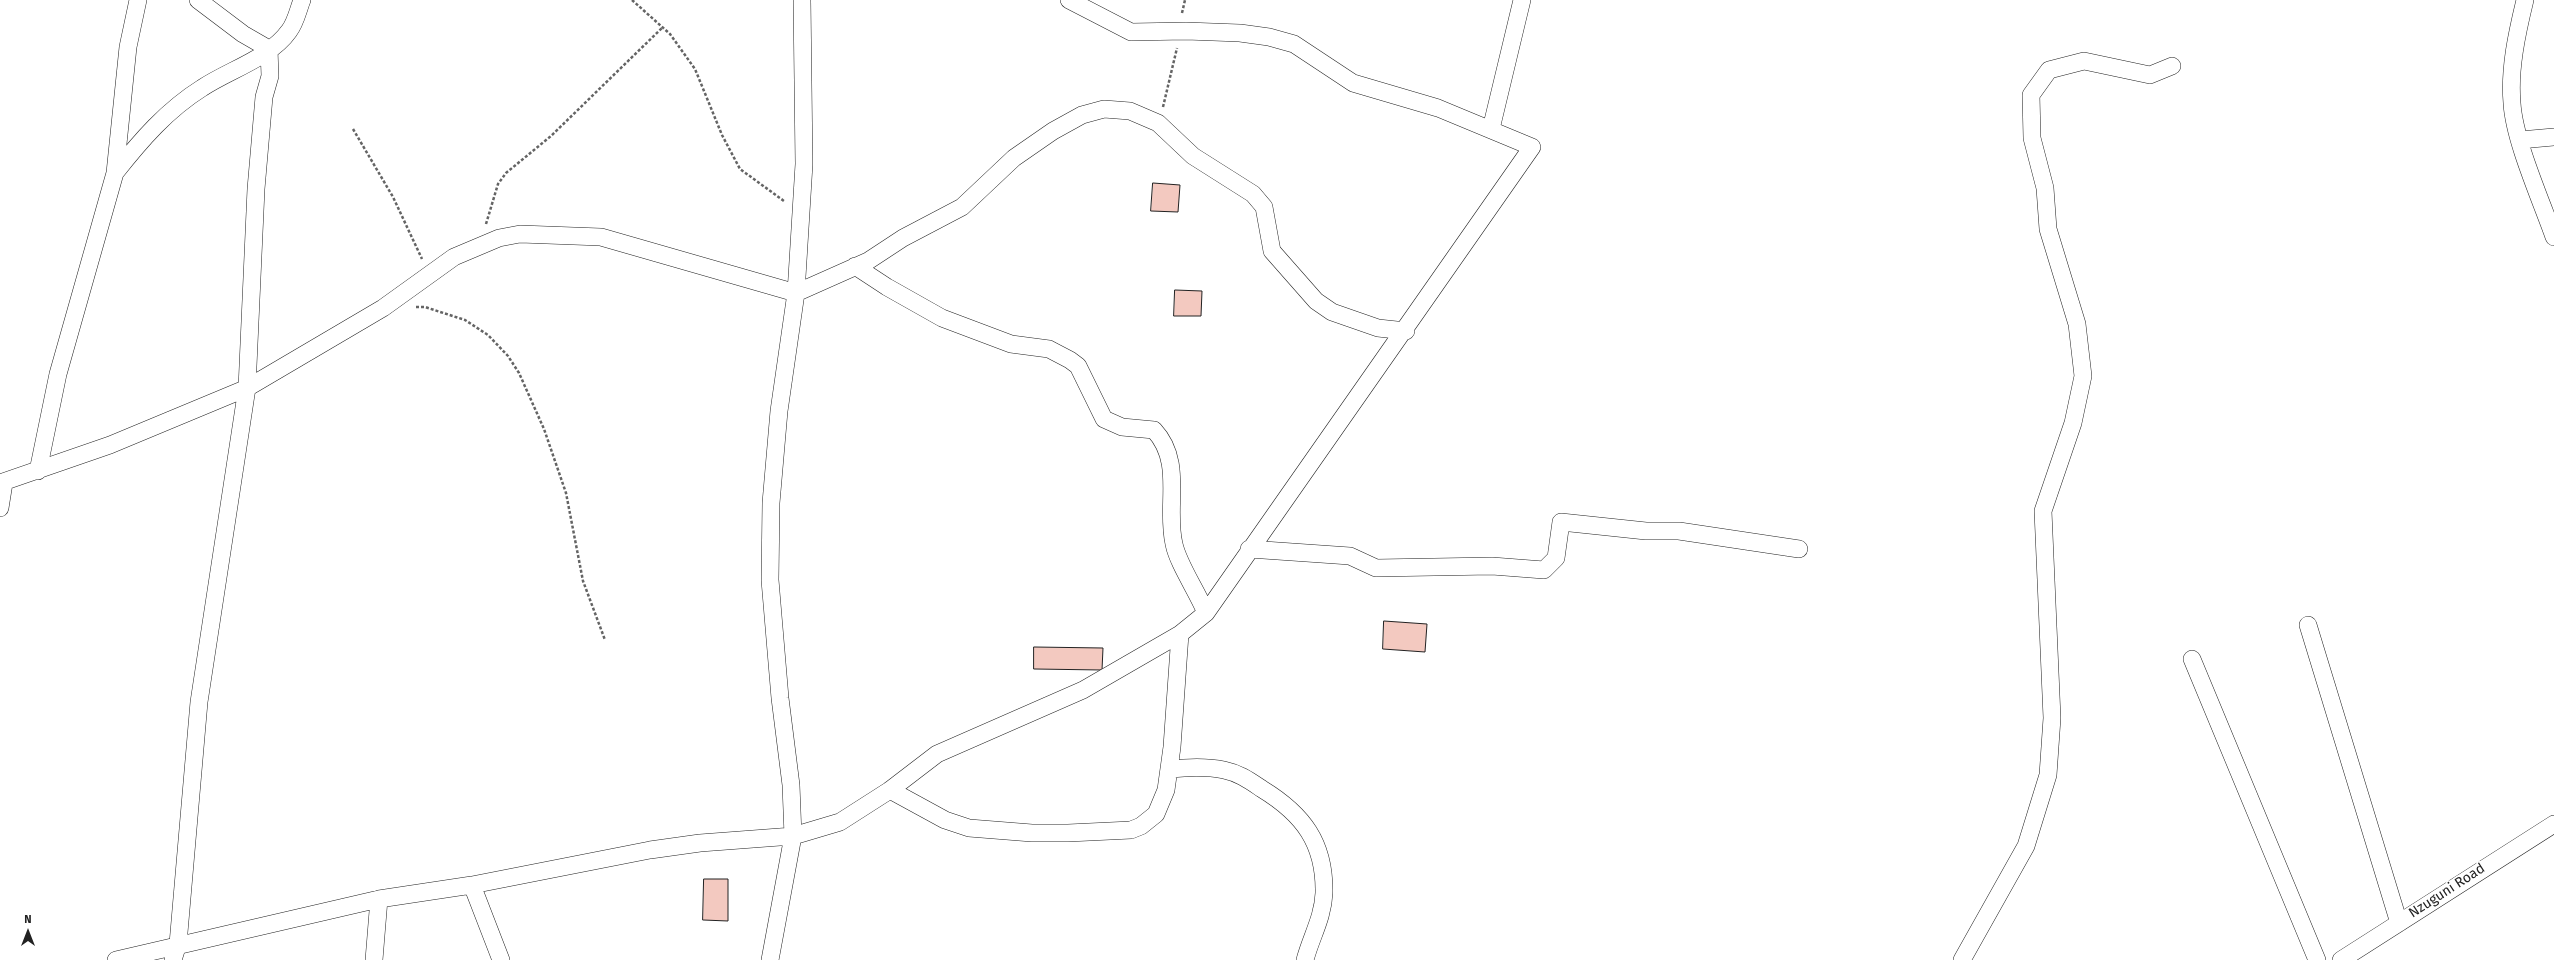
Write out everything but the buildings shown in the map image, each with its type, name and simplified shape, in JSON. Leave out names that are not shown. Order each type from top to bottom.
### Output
[{"type":"street","points":[[38,471],[58,374],[115,173],[128,47],[138,0]]},
{"type":"street","points":[[198,0],[243,34],[269,49]]},
{"type":"street","points":[[115,173],[159,121],[202,87],[244,66],[269,49],[290,30],[302,0]]},
{"type":"street","points":[[770,960],[793,836],[790,785],[780,698],[770,580],[771,503],[779,411],[796,293],[804,164],[802,0]]},
{"type":"street","points":[[116,960],[176,952],[379,899],[472,885],[650,850],[700,843],[793,836],[840,822],[890,790],[937,754],[1083,690],[1180,634],[1206,613],[1249,549],[1406,331],[1497,195],[1532,147],[1491,129],[1416,100],[1368,89],[1353,83],[1294,44],[1269,37],[1240,33],[1180,31],[1130,32],[1069,0]]},
{"type":"street","points":[[1491,129],[1522,0]]},
{"type":"street","points":[[2525,0],[2511,79],[2512,105],[2520,140],[2554,237]]},
{"type":"street","points":[[176,952],[199,702],[247,388],[257,182],[264,97],[270,76],[269,49]]},
{"type":"street","points":[[1962,960],[2026,846],[2048,775],[2052,718],[2043,512],[2073,423],[2083,376],[2077,324],[2048,229],[2045,188],[2032,138],[2031,95],[2049,70],[2084,61],[2150,75],[2172,66]]},
{"type":"street","points":[[0,508],[2,483],[110,445],[247,388],[383,308],[454,258],[499,238],[520,234],[601,237],[796,293],[855,266],[962,207],[1014,158],[1053,131],[1082,115],[1104,109],[1130,111],[1158,123],[1193,156],[1253,194],[1264,207],[1272,251],[1316,301],[1332,312],[1378,328],[1406,331]]},
{"type":"street","points":[[2520,140],[2554,137]]},
{"type":"street","points":[[855,266],[886,287],[942,318],[1011,344],[1049,349],[1070,360],[1078,366],[1104,419],[1122,427],[1154,430],[1164,441],[1169,461],[1173,544],[1179,560],[1197,590],[1206,613]]},
{"type":"street","points":[[1249,549],[1350,556],[1376,568],[1492,566],[1544,570],[1556,558],[1561,522],[1646,531],[1679,531],[1799,549]]},
{"type":"street","points":[[2308,625],[2399,923]]},
{"type":"street","points":[[890,790],[945,820],[969,828],[1032,834],[1130,830],[1151,820],[1161,807],[1170,769],[1180,634]]},
{"type":"street","points":[[2192,659],[2317,960]]},
{"type":"street","points":[[1170,769],[1195,767],[1224,770],[1240,775],[1286,803],[1307,826],[1317,848],[1324,875],[1324,894],[1320,922],[1305,960]]},
{"type":"street","name":"Nzuguni Road","points":[[2341,960],[2554,824]]},
{"type":"street","points":[[472,885],[501,960]]},
{"type":"street","points":[[374,960],[379,899]]},
{"type":"path","points":[[632,0],[663,27],[695,69],[722,136],[740,169],[801,215]]},
{"type":"path","points":[[474,248],[484,229],[498,184],[506,173],[551,136],[663,27]]},
{"type":"path","points":[[1158,123],[1180,31]]},
{"type":"path","points":[[353,129],[393,197],[429,276]]},
{"type":"path","points":[[411,307],[425,307],[465,320],[488,335],[508,356],[519,373],[544,429],[566,494],[583,581],[605,640]]}]
